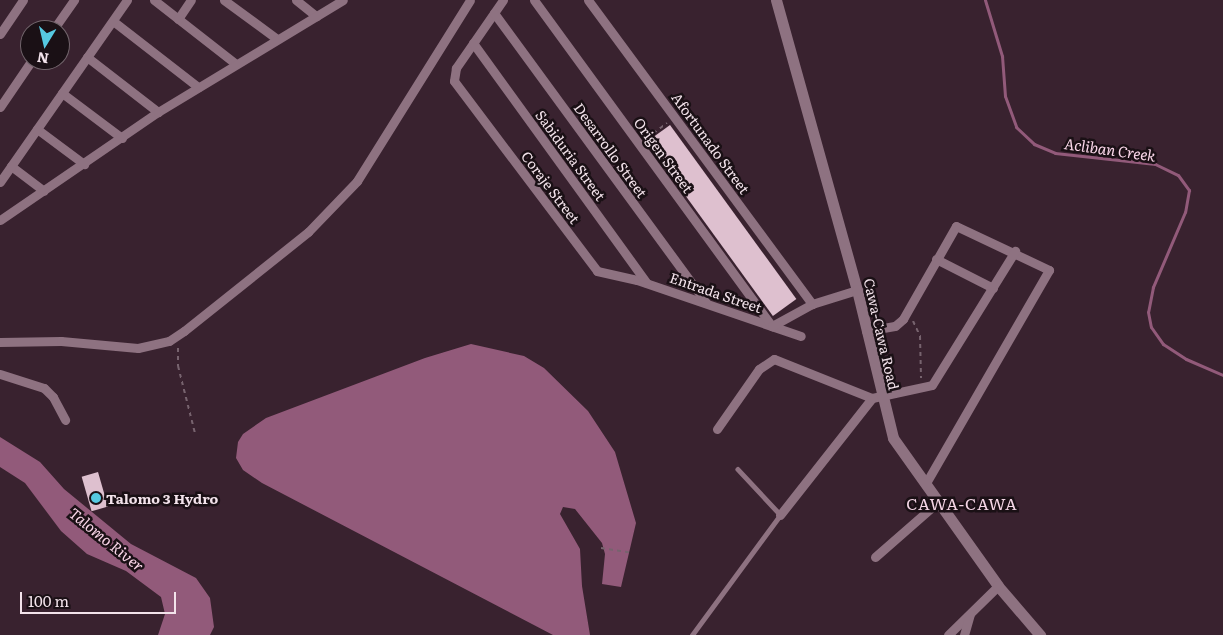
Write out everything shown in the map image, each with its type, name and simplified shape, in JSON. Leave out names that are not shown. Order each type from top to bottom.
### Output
[{"type":"street","points":[[0,34],[23,0]]},
{"type":"street","points":[[60,20],[74,0]]},
{"type":"street","points":[[0,182],[127,0]]},
{"type":"street","points":[[154,0],[236,64]]},
{"type":"street","points":[[178,19],[192,0]]},
{"type":"street","points":[[224,0],[277,39]]},
{"type":"street","points":[[296,0],[316,16]]},
{"type":"street","points":[[2,216],[44,191],[158,112],[343,0]]},
{"type":"street","points":[[0,342],[52,340],[138,348],[155,346],[177,335],[302,237],[339,202],[357,181],[470,0]]},
{"type":"street","points":[[473,43],[503,0]]},
{"type":"street","name":"Origen Street","points":[[534,0],[772,326]]},
{"type":"street","name":"Afortunado Street","points":[[588,0],[812,304]]},
{"type":"street","name":"Cawa-Cawa Road","points":[[776,0],[857,290],[866,331],[876,397],[893,438],[998,586],[1040,635]]},
{"type":"street","name":"Desarrollo Street","points":[[494,13],[706,303]]},
{"type":"street","points":[[113,21],[198,87]]},
{"type":"street","name":"Coraje Street","points":[[473,43],[453,77],[455,85],[597,271],[648,283]]},
{"type":"street","name":"Sabiduria Street","points":[[473,43],[648,283]]},
{"type":"street","points":[[87,57],[158,112]]},
{"type":"street","points":[[0,107],[25,70]]},
{"type":"street","points":[[62,93],[122,138]]},
{"type":"street","points":[[37,129],[84,164]]},
{"type":"street","points":[[12,166],[44,191]]},
{"type":"street","points":[[866,331],[895,326],[906,316],[956,226],[1048,267],[1048,277],[926,483]]},
{"type":"street","points":[[717,429],[759,369],[774,359],[876,397],[922,388],[937,380],[1014,251]]},
{"type":"street","points":[[936,259],[993,288]]},
{"type":"street","name":"Entrada Street","points":[[648,283],[772,326],[812,304],[857,290]]},
{"type":"street","points":[[772,326],[801,336]]},
{"type":"street","points":[[0,374],[44,388],[53,397],[65,420]]},
{"type":"street","points":[[780,515],[876,397]]},
{"type":"street","points":[[875,557],[939,501]]},
{"type":"street","points":[[948,635],[998,586]]},
{"type":"street","points":[[964,635],[971,613]]},
{"type":"lane","points":[[692,635],[780,515],[738,470]]},
{"type":"path","points":[[639,144],[675,117]]},
{"type":"path","points":[[906,316],[919,329],[918,366],[922,388]]},
{"type":"path","points":[[177,335],[178,366],[195,434]]},
{"type":"path","points":[[601,548],[632,553]]},
{"type":"water","points":[[471,344],[524,356],[544,368],[588,411],[615,452],[636,523],[621,587],[602,584],[605,554],[602,543],[575,509],[563,507],[560,514],[580,549],[582,586],[590,635],[553,635],[262,483],[243,470],[236,458],[238,442],[243,434],[266,418],[425,358]]},
{"type":"water","name":"Talomo River","points":[[0,437],[40,462],[64,489],[131,544],[196,578],[210,598],[214,627],[210,635],[158,635],[165,614],[161,597],[126,571],[87,554],[61,531],[25,483],[0,467]]},
{"type":"building","points":[[670,125],[796,299],[773,316],[647,142]]},
{"type":"building","name":"Talomo 3 Hydro","points":[[98,472],[108,507],[92,511],[82,477]]},
{"type":"waterway","name":"Acliban Creek","points":[[985,0],[1002,56],[1005,96],[1016,127],[1034,144],[1055,153],[1155,164],[1178,175],[1189,190],[1185,212],[1153,287],[1148,312],[1151,327],[1163,344],[1186,359],[1223,375]]},
{"type":"place","name":"Talomo 3 Hydro","points":[[96,498]]},
{"type":"district","name":"CAWA-CAWA","points":[[962,503]]}]
